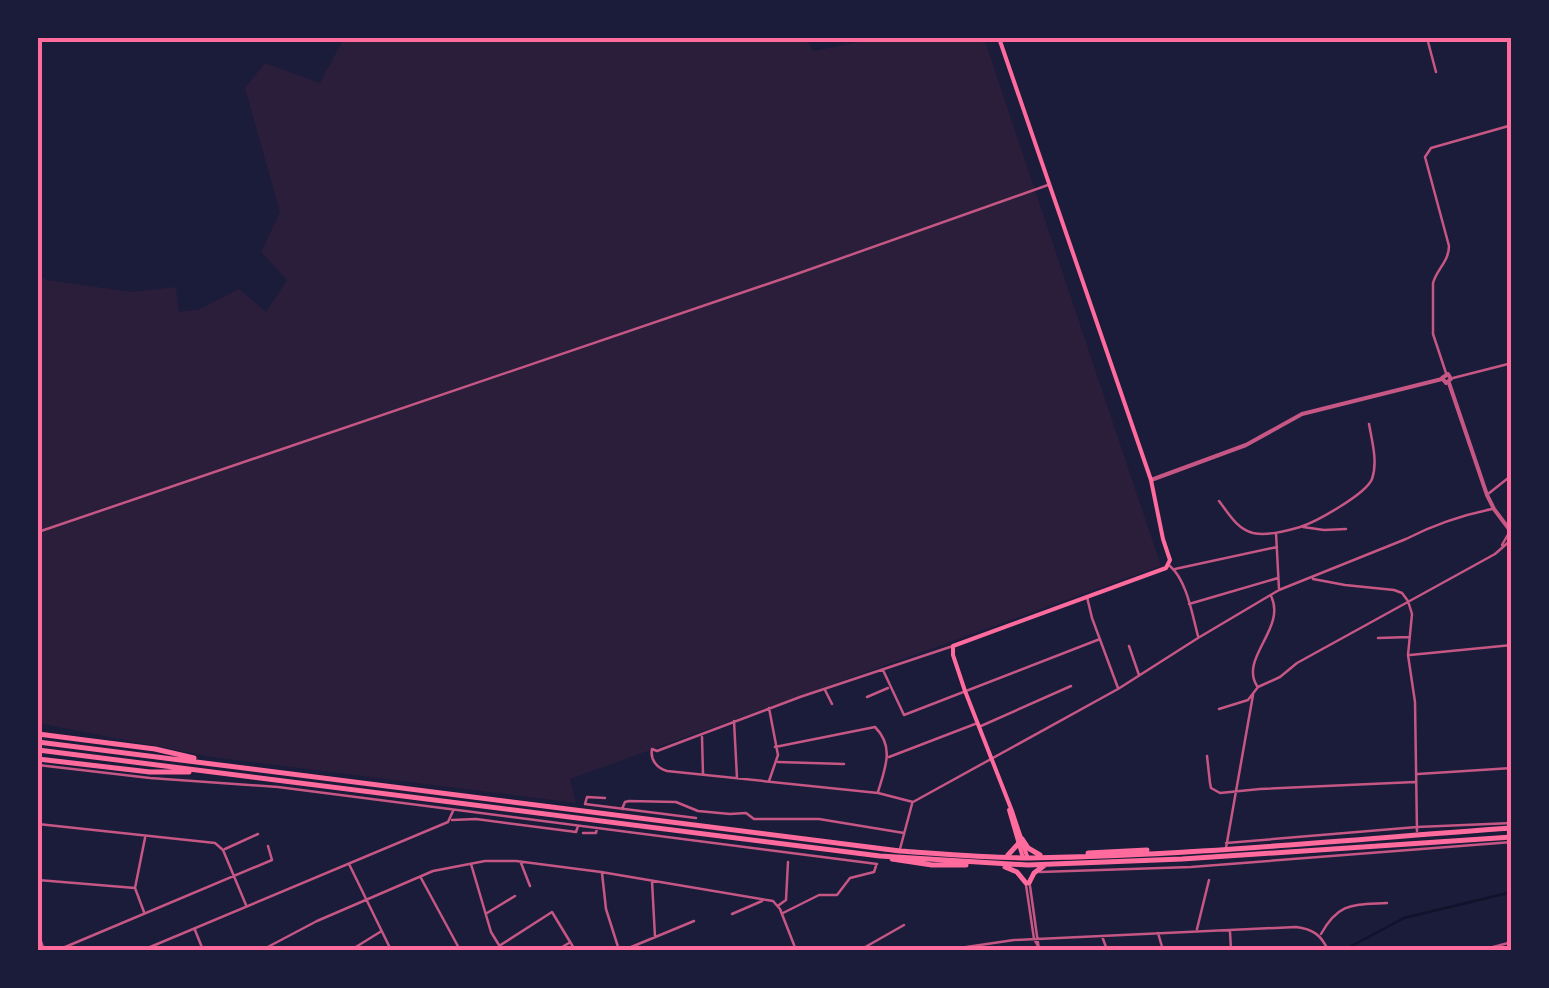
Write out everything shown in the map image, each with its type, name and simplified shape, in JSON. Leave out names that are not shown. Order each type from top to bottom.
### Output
[{"type":"highway","points":[[38,734],[155,749],[216,764]]},
{"type":"highway","points":[[38,746],[696,822],[900,851],[1005,857],[1048,864],[1512,839]]},
{"type":"highway","points":[[38,746],[454,805],[880,856],[932,866],[993,864],[1098,851],[1165,852],[1512,825]]},
{"type":"highway","points":[[38,762],[150,772],[204,771]]},
{"type":"highway","points":[[1005,857],[1020,841],[1033,852],[1053,857]]},
{"type":"highway","points":[[993,864],[1017,872],[1028,883],[1034,873],[1048,864]]},
{"type":"main road","points":[[999,38],[1151,480],[1162,540],[1172,567],[953,646],[965,691],[1026,861]]},
{"type":"street","points":[[1427,38],[1436,72]]},
{"type":"street","points":[[1511,534],[1487,495],[1433,334],[1433,283],[1446,261],[1449,246],[1425,158],[1432,148],[1512,125]]},
{"type":"street","points":[[38,532],[792,276],[1050,184]]},
{"type":"street","points":[[1151,480],[1246,445],[1302,414],[1512,364]]},
{"type":"street","points":[[1219,501],[1242,528],[1260,534],[1302,526],[1370,484],[1374,457],[1370,424]]},
{"type":"street","points":[[1487,495],[1512,475]]},
{"type":"street","points":[[953,646],[652,749],[652,759],[663,770],[878,793],[913,802],[1118,690],[1279,590],[1422,531],[1494,508]]},
{"type":"street","points":[[1302,526],[1346,530]]},
{"type":"street","points":[[1276,533],[1279,590]]},
{"type":"street","points":[[1219,710],[1248,700],[1258,687],[1280,677],[1297,663],[1495,554],[1511,534]]},
{"type":"street","points":[[1502,546],[1511,534]]},
{"type":"street","points":[[1198,638],[1189,604],[1172,567],[1277,546]]},
{"type":"street","points":[[1189,604],[1278,578]]},
{"type":"street","points":[[1307,579],[1394,590],[1408,601],[1412,614],[1408,655],[1415,702],[1417,831]]},
{"type":"street","points":[[1258,687],[1253,670],[1276,609],[1270,595]]},
{"type":"street","points":[[1088,597],[1118,690]]},
{"type":"street","points":[[1378,638],[1410,636]]},
{"type":"street","points":[[882,668],[904,715],[1100,639]]},
{"type":"street","points":[[1408,655],[1512,644]]},
{"type":"street","points":[[1130,646],[1140,676]]},
{"type":"street","points":[[888,758],[1071,686]]},
{"type":"street","points":[[866,696],[889,687]]},
{"type":"street","points":[[824,688],[832,704]]},
{"type":"street","points":[[1226,846],[1254,693]]},
{"type":"street","points":[[769,708],[778,755],[769,782]]},
{"type":"street","points":[[734,721],[737,779]]},
{"type":"street","points":[[775,746],[876,727],[887,745],[888,758],[878,793]]},
{"type":"street","points":[[702,734],[703,775]]},
{"type":"street","points":[[1207,756],[1211,788],[1220,793],[1417,782]]},
{"type":"street","points":[[38,762],[150,778],[249,783],[454,805],[877,864],[874,872],[850,878],[838,895],[813,897],[782,913]]},
{"type":"street","points":[[777,762],[844,764]]},
{"type":"street","points":[[1416,774],[1512,768]]},
{"type":"street","points":[[605,798],[587,797],[584,802],[588,806],[696,822],[698,811]]},
{"type":"street","points":[[622,809],[629,801],[676,802],[698,811],[743,812],[754,819],[819,819],[904,834]]},
{"type":"street","points":[[900,851],[913,802]]},
{"type":"street","points":[[450,820],[454,805]]},
{"type":"street","points":[[143,950],[450,820],[476,819],[576,832],[578,824]]},
{"type":"street","points":[[547,828],[548,821]]},
{"type":"street","points":[[38,824],[215,843],[223,850],[246,906]]},
{"type":"street","points":[[583,832],[596,833],[598,827]]},
{"type":"street","points":[[223,850],[258,834]]},
{"type":"street","points":[[145,836],[135,888],[145,914]]},
{"type":"street","points":[[1034,873],[1191,866],[1512,839]]},
{"type":"street","points":[[58,950],[272,860],[268,846]]},
{"type":"street","points":[[1026,861],[1039,949]]},
{"type":"street","points":[[348,862],[391,950]]},
{"type":"street","points":[[262,950],[444,868],[521,862],[767,899],[782,913],[796,950]]},
{"type":"street","points":[[521,862],[530,886]]},
{"type":"street","points":[[778,906],[786,900],[788,862]]},
{"type":"street","points":[[471,863],[485,914],[500,948],[552,912],[575,950]]},
{"type":"street","points":[[601,872],[606,909],[622,950],[694,921]]},
{"type":"street","points":[[421,877],[460,950]]},
{"type":"street","points":[[38,880],[135,888]]},
{"type":"street","points":[[652,880],[655,938]]},
{"type":"street","points":[[1197,931],[1209,880]]},
{"type":"street","points":[[485,914],[515,896]]},
{"type":"street","points":[[732,914],[767,899]]},
{"type":"street","points":[[1320,936],[1332,916],[1344,908],[1386,903]]},
{"type":"street","points":[[860,950],[904,924]]},
{"type":"street","points":[[946,950],[1036,939],[1296,927],[1320,936],[1328,950]]},
{"type":"street","points":[[194,929],[204,950]]},
{"type":"street","points":[[1230,930],[1231,950]]},
{"type":"street","points":[[351,950],[382,932]]},
{"type":"street","points":[[1157,932],[1163,950]]},
{"type":"street","points":[[38,934],[44,950]]},
{"type":"street","points":[[1102,935],[1107,950]]},
{"type":"street","points":[[557,950],[570,942]]},
{"type":"street","points":[[999,942],[1004,950]]},
{"type":"street","points":[[1482,950],[1512,942]]},
{"type":"shaded area","points":[[344,38],[806,38],[813,51],[879,38],[984,38],[1161,566],[570,779],[576,803],[212,757],[38,723],[38,275],[47,280],[132,292],[176,287],[179,312],[200,309],[239,289],[266,312],[287,280],[261,252],[280,212],[245,88],[265,63],[320,83]]},
{"type":"waterway","points":[[1344,950],[1404,918],[1512,892]]}]
